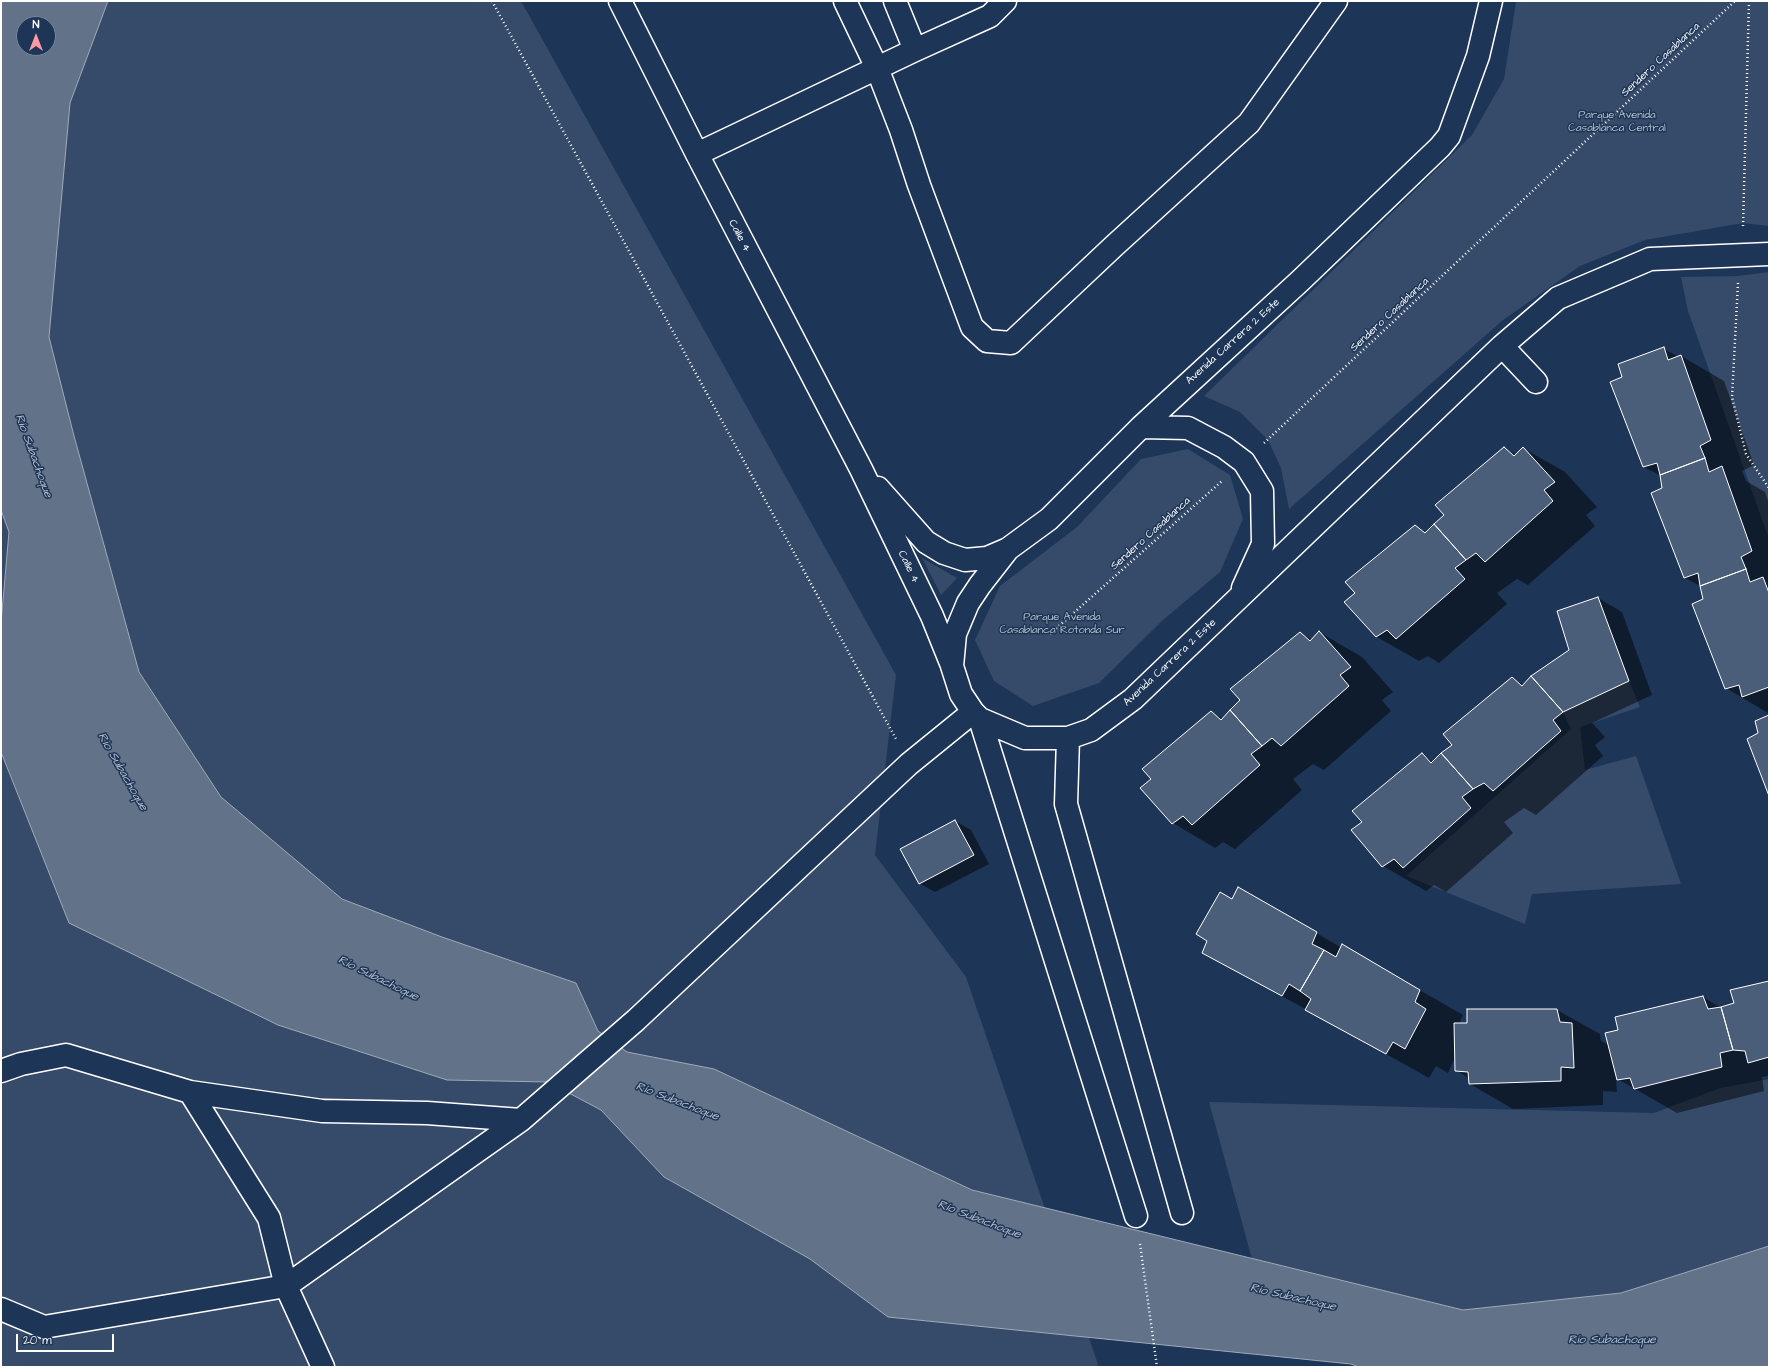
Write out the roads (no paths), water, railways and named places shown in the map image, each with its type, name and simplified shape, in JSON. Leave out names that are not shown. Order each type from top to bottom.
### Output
[{"type":"street","name":"Calle 4","points":[[620,1],[697,154],[861,469],[932,616],[952,666]]},
{"type":"street","points":[[845,1],[877,68],[972,327],[987,342],[1010,343],[1249,123],[1336,1]]},
{"type":"street","points":[[895,1],[915,50]]},
{"type":"street","points":[[697,154],[990,16],[1005,1]]},
{"type":"street","name":"Avenida Carrera 2 Este","points":[[1491,1],[1478,56],[1449,136],[1440,148],[1300,281],[1141,427],[1049,519],[1008,548],[968,603],[955,634],[952,666],[961,694],[977,715],[1025,738],[1068,738],[1091,730],[1133,699],[1502,346],[1558,298],[1650,259],[1769,254]]},
{"type":"street","points":[[1502,346],[1536,382]]},
{"type":"street","points":[[1141,427],[1188,428],[1224,447],[1244,462],[1262,490],[1263,544],[1239,598]]},
{"type":"street","name":"Calle 4","points":[[861,469],[926,542],[944,553],[965,560],[987,558],[1008,548]]},
{"type":"street","points":[[1,1309],[44,1327],[286,1286],[521,1120],[538,1106],[636,1020],[909,764],[977,715],[1136,1216]]},
{"type":"street","points":[[1068,738],[1066,804],[1182,1214]]},
{"type":"street","points":[[1,1071],[22,1064],[66,1055],[190,1092],[322,1111],[427,1113],[521,1120]]},
{"type":"street","points":[[190,1092],[269,1218],[286,1286],[323,1367]]},
{"type":"water","name":"Río Subachoque","points":[[1,1],[108,1],[70,103],[49,337],[74,436],[139,672],[221,797],[342,899],[442,937],[576,983],[598,1031],[627,1052],[714,1069],[972,1190],[1463,1310],[1621,1293],[1769,1246],[1769,1367],[1359,1367],[1351,1364],[888,1317],[810,1259],[664,1177],[601,1110],[548,1082],[447,1080],[278,1025],[69,923],[1,752],[1,623],[9,532],[1,510]]},
{"type":"park label","name":"Parque Avenida Casablanca Central","points":[[1617,122]]},
{"type":"park label","name":"Parque Avenida Casablanca Rotonda Sur","points":[[1062,624]]}]
